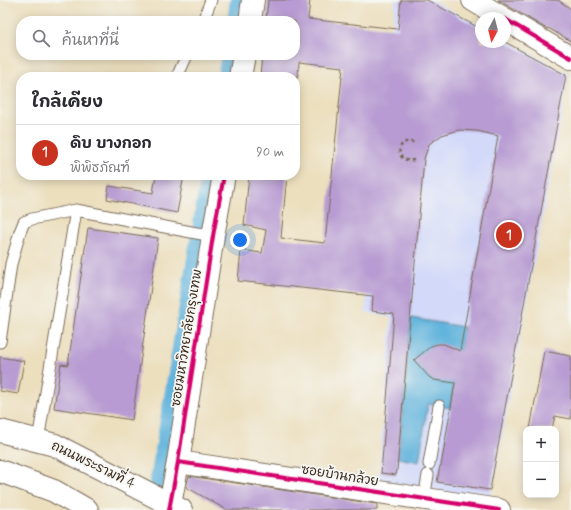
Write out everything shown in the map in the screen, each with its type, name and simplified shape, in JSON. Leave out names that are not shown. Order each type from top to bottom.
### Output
[{"type":"street","points":[[251,16],[253,0]]},
{"type":"street","points":[[473,0],[494,12]]},
{"type":"street","points":[[511,22],[571,58]]},
{"type":"street","points":[[241,72],[243,60]]},
{"type":"street","name":"ซอยมหาวิทยาลัยกรุงเทพ","points":[[174,508],[178,462],[223,180]]},
{"type":"street","name":"ถนนพระรามที่ 4","points":[[0,431],[55,445],[174,508]]},
{"type":"street","name":"ซอยบ้านกล้วย","points":[[178,462],[499,510]]},
{"type":"street","points":[[0,471],[54,492],[87,510]]},
{"type":"lane","points":[[205,16],[211,0]]},
{"type":"lane","points":[[179,72],[185,60]]},
{"type":"lane","points":[[38,441],[76,210]]},
{"type":"lane","points":[[0,342],[11,264],[24,222],[76,210],[213,236]]},
{"type":"lane","points":[[424,499],[439,406]]},
{"type":"path","points":[[414,160],[409,161],[404,159],[400,155],[399,150],[401,145],[405,142],[410,141],[415,143]]},
{"type":"shaded area","points":[[395,0],[432,0],[475,23],[475,48],[511,48],[511,42],[569,74],[490,502],[378,484],[391,318],[365,312]]},
{"type":"water","points":[[411,318],[464,327],[459,362],[422,367],[424,371],[434,380],[457,368],[450,408],[428,404],[419,462],[398,458]]},
{"type":"building","points":[[268,0],[310,0],[308,19],[398,29],[401,0],[427,0],[475,26],[475,48],[511,48],[511,45],[566,75],[490,490],[437,482],[455,383],[434,380],[429,377],[414,360],[431,346],[438,344],[444,344],[460,351],[498,136],[477,131],[459,130],[442,135],[429,144],[424,159],[396,475],[381,473],[394,314],[372,311],[373,296],[238,281],[241,250],[262,253],[266,230],[244,225],[248,180],[287,180],[281,238],[325,243],[343,67],[299,62],[298,72],[260,72],[262,60],[300,60],[300,16],[266,16]]},
{"type":"building","points":[[498,0],[558,0],[571,9],[571,41],[548,28],[547,29]]},
{"type":"building","points":[[155,180],[183,180],[177,213],[107,199],[109,186],[153,193]]},
{"type":"building","points":[[88,228],[158,238],[132,420],[54,408],[61,364],[68,365]]},
{"type":"building","points":[[544,351],[571,356],[571,419],[555,416],[553,426],[531,426]]},
{"type":"building","points":[[0,357],[24,361],[18,394],[0,391]]},
{"type":"building","points":[[189,476],[377,504],[377,510],[227,510],[186,487]]},
{"type":"waterway","points":[[238,16],[240,0]]},
{"type":"waterway","points":[[228,72],[230,60]]},
{"type":"waterway","points":[[159,486],[210,180]]},
{"type":"cycle path","points":[[511,23],[571,58]]},
{"type":"cycle path","points":[[169,510],[223,180]]},
{"type":"cycle path","points":[[178,462],[499,510]]},
{"type":"place","name":"ดิบ บางกอก","points":[[509,235]]}]
